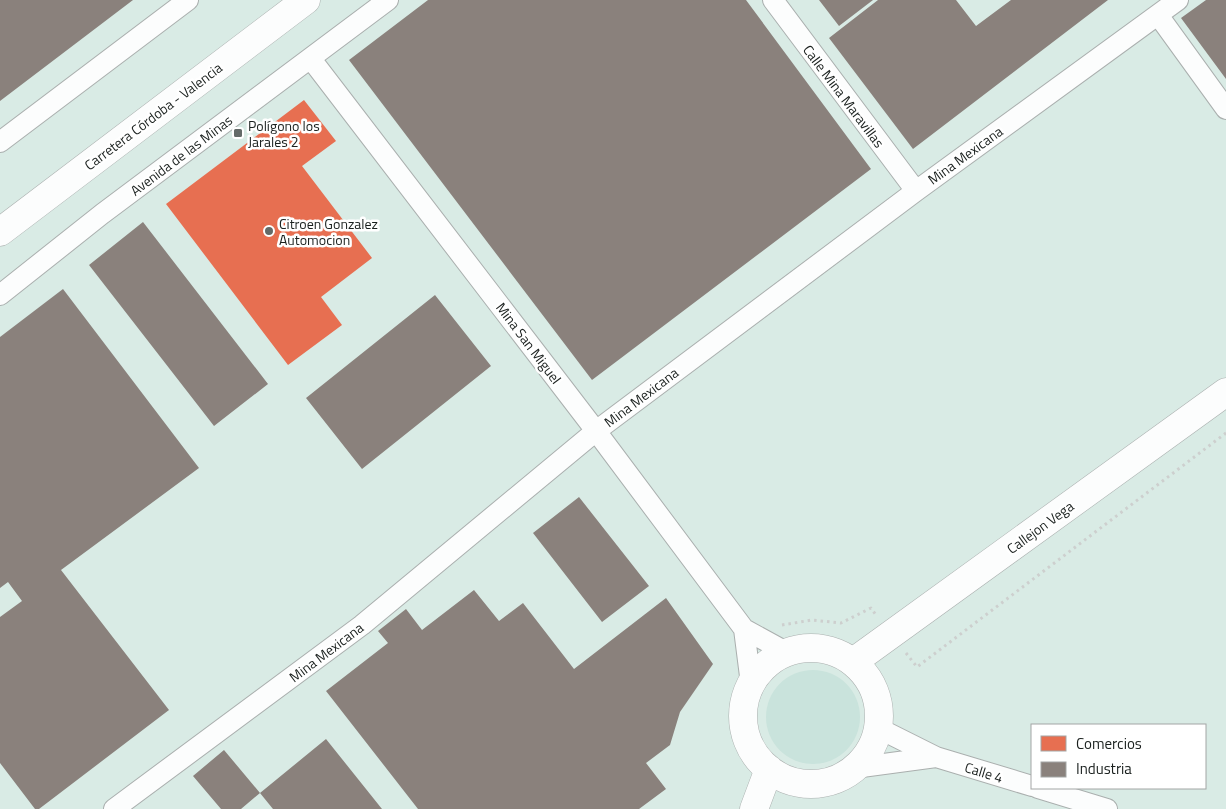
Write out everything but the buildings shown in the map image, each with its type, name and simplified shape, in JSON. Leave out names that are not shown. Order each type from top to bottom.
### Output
[{"type":"street","points":[[0,142],[188,0]]},
{"type":"street","name":"Carretera Córdoba - Valencia","points":[[0,232],[306,0]]},
{"type":"street","name":"Avenida de las Minas","points":[[0,295],[102,214],[388,0]]},
{"type":"street","name":"Calle Mina Maravillas","points":[[773,0],[916,191]]},
{"type":"street","name":"Mina Mexicana","points":[[114,809],[362,625],[596,431],[916,191],[1178,0]]},
{"type":"street","points":[[1158,15],[1226,109]]},
{"type":"street","name":"Mina San Miguel","points":[[311,59],[596,431],[744,629]]},
{"type":"street","name":"Callejon Vega","points":[[854,662],[1226,392]]},
{"type":"street","points":[[744,629],[786,652]]},
{"type":"street","points":[[744,629],[751,684]]},
{"type":"street","points":[[803,648],[821,648],[838,653],[854,662],[866,675],[875,692],[879,709],[878,728],[870,750],[854,768],[834,780],[812,784],[789,780],[769,769],[753,752],[744,730],[744,706],[751,684],[760,671],[772,660],[786,652],[803,648]]},
{"type":"street","points":[[878,728],[936,757]]},
{"type":"street","points":[[854,768],[936,757]]},
{"type":"street","name":"Calle 4","points":[[936,757],[1031,786]]},
{"type":"street","points":[[754,809],[769,769]]},
{"type":"street","points":[[1041,789],[1108,809]]},
{"type":"path","points":[[773,626],[812,620],[841,623],[871,608],[917,667],[1226,433]]},
{"type":"shaded area","points":[[0,0],[1226,0],[1226,809],[0,809]]},
{"type":"green space","points":[[813,670],[831,674],[846,684],[856,699],[860,717],[856,735],[846,750],[831,760],[813,764],[795,760],[780,750],[770,735],[766,717],[770,699],[780,684],[795,674]]},
{"type":"place","name":"Polígono los Jarales 2","points":[[238,133]]},
{"type":"place","name":"Citroen Gonzalez Automocion","points":[[269,231]]}]
